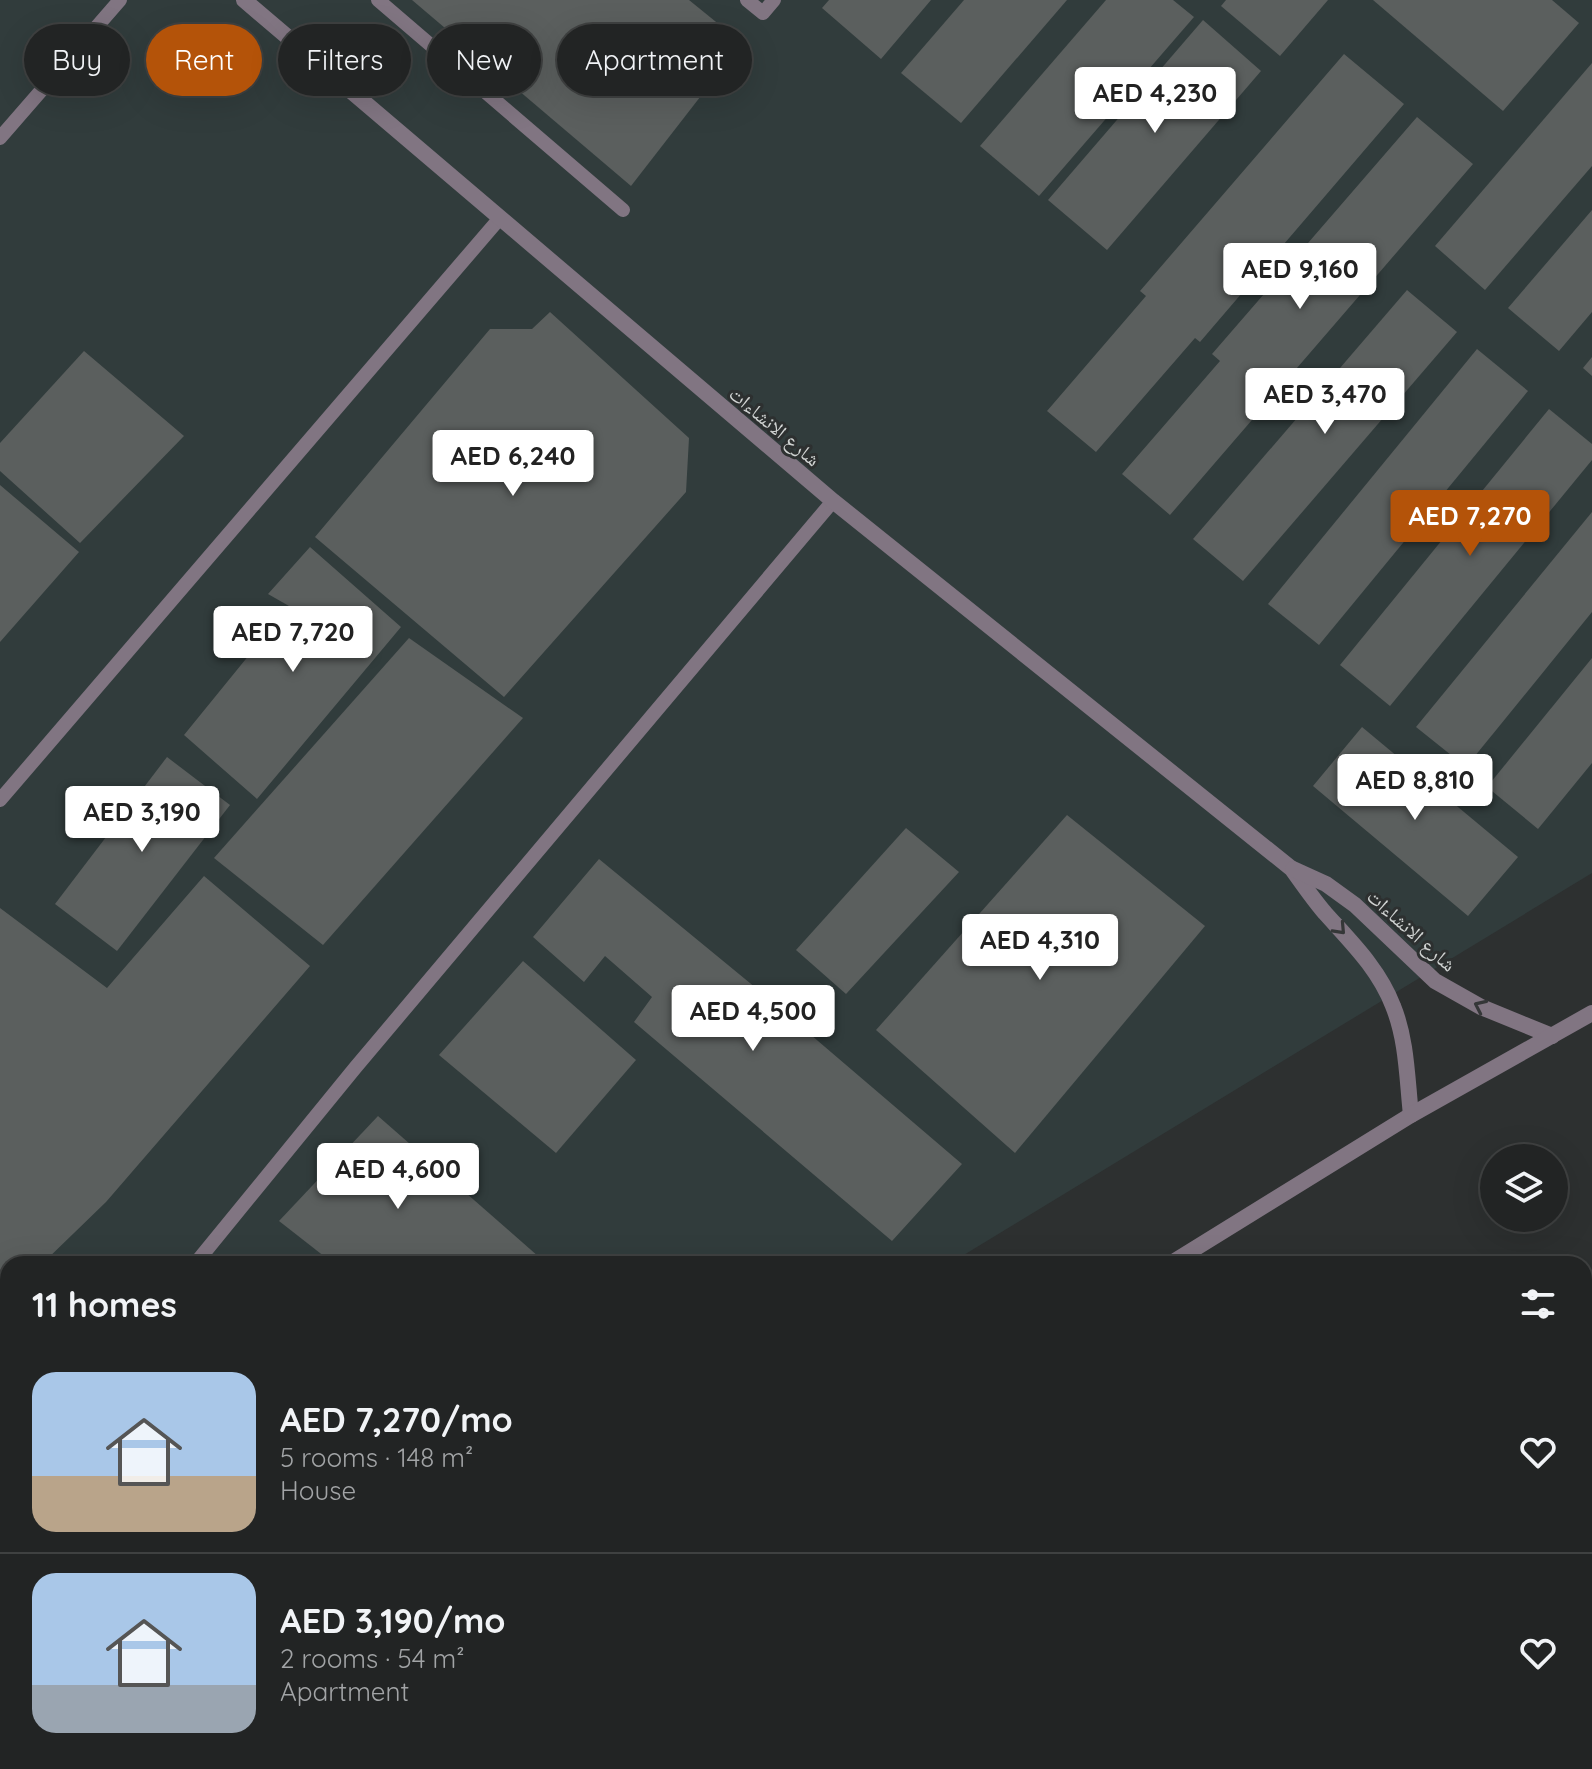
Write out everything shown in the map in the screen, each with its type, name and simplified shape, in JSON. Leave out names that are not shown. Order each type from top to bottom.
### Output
[{"type":"street","name":"شارع الانشاءات","points":[[244,0],[833,501],[1292,869],[1326,884],[1355,905],[1435,981],[1481,1007],[1552,1036]]},
{"type":"street","name":"شارع الانشاءات","points":[[1292,869],[1379,977],[1393,1006],[1402,1036],[1411,1115]]},
{"type":"street","points":[[1183,1256],[1411,1115],[1592,1013]]},
{"type":"lane","points":[[0,138],[120,0]]},
{"type":"lane","points":[[378,0],[623,210]]},
{"type":"lane","points":[[747,0],[763,13],[774,0]]},
{"type":"lane","points":[[0,800],[500,218]]},
{"type":"lane","points":[[202,1256],[375,1043],[833,501]]},
{"type":"shaded area","points":[[0,0],[1592,0],[1592,873],[962,1256],[0,1256]]},
{"type":"building","points":[[412,0],[689,0],[719,24],[557,24],[557,96],[701,96],[631,186],[525,96],[541,96],[541,24],[440,24]]},
{"type":"building","points":[[829,0],[931,0],[881,59],[822,8]]},
{"type":"building","points":[[964,0],[1067,0],[961,123],[901,73]]},
{"type":"building","points":[[1106,0],[1173,0],[1194,17],[1039,196],[980,146]]},
{"type":"building","points":[[1226,0],[1328,0],[1280,56],[1221,6]]},
{"type":"building","points":[[1373,0],[1552,0],[1579,23],[1503,111]]},
{"type":"building","points":[[1203,20],[1261,71],[1107,250],[1048,200]]},
{"type":"building","points":[[1344,54],[1404,104],[1200,342],[1195,338],[1096,452],[1047,411],[1146,296],[1140,291]]},
{"type":"building","points":[[1592,63],[1592,166],[1485,290],[1435,246]]},
{"type":"building","points":[[1417,117],[1473,164],[1170,515],[1122,474],[1220,361],[1212,354]]},
{"type":"building","points":[[1592,210],[1592,312],[1559,351],[1508,308]]},
{"type":"building","points":[[1407,290],[1457,332],[1243,581],[1193,539]]},
{"type":"building","points":[[550,312],[689,438],[686,492],[504,697],[315,537],[490,329],[532,329]]},
{"type":"building","points":[[1477,349],[1528,391],[1319,645],[1268,604]]},
{"type":"building","points":[[84,351],[184,436],[80,543],[0,471],[0,443]]},
{"type":"building","points":[[1592,357],[1592,376],[1583,368]]},
{"type":"building","points":[[1549,409],[1592,444],[1592,460],[1390,706],[1340,665]]},
{"type":"building","points":[[0,485],[79,552],[0,642]]},
{"type":"building","points":[[1592,512],[1592,612],[1466,767],[1416,727]]},
{"type":"building","points":[[310,547],[401,627],[257,799],[184,735],[289,606],[268,594]]},
{"type":"building","points":[[409,638],[523,718],[323,945],[214,858]]},
{"type":"building","points":[[1592,658],[1592,763],[1538,829],[1487,787]]},
{"type":"building","points":[[1362,727],[1518,857],[1468,916],[1313,786]]},
{"type":"building","points":[[167,757],[230,805],[117,951],[55,904]]},
{"type":"building","points":[[1067,815],[1205,926],[1015,1153],[876,1030]]},
{"type":"building","points":[[906,828],[959,872],[846,994],[796,950]]},
{"type":"building","points":[[599,859],[962,1164],[892,1241],[634,1022],[652,997],[605,956],[584,982],[533,937]]},
{"type":"building","points":[[204,876],[310,966],[106,1202],[50,1256],[0,1256],[0,908],[107,988]]},
{"type":"building","points":[[523,961],[636,1060],[556,1153],[439,1055]]},
{"type":"building","points":[[378,1116],[538,1256],[324,1256],[279,1221]]}]
